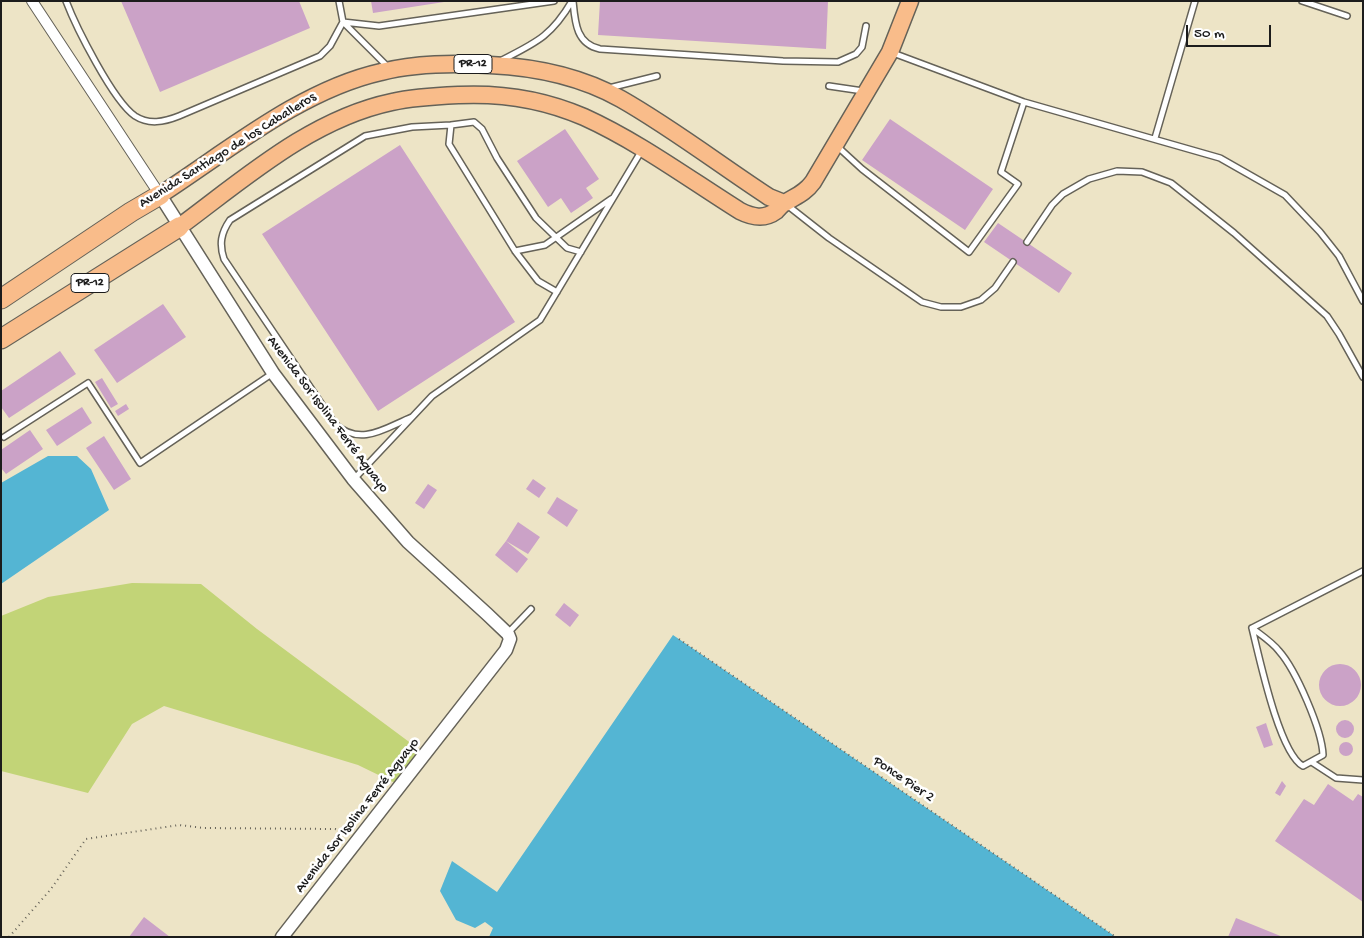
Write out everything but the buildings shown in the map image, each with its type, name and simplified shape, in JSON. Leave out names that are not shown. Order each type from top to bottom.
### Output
[{"type":"highway","name":"Avenida Santiago de los Caballeros","points":[[1,299],[131,212],[160,195]]},
{"type":"highway","name":"PR-12","points":[[1,339],[179,227]]},
{"type":"main road","name":"PR-12","points":[[179,227],[277,155],[313,133],[364,110],[410,98],[493,95],[538,102],[583,117],[642,150],[740,211],[752,216],[769,215],[810,187],[890,52],[910,1]]},
{"type":"main road","name":"Avenida Santiago de los Caballeros","points":[[160,195],[309,99],[356,79],[391,70],[433,64],[493,65],[545,71],[602,90],[640,111],[770,197],[784,203]]},
{"type":"street","points":[[32,1],[160,195]]},
{"type":"street","name":"Avenida Sor Isolina Ferré Aguayo","points":[[160,195],[273,373],[353,479],[408,542],[508,634],[510,640],[506,650],[282,937]]},
{"type":"lane","points":[[66,1],[106,77],[126,108],[135,116],[154,122],[179,116],[320,56],[330,46],[343,22]]},
{"type":"lane","points":[[339,1],[343,22],[391,70]]},
{"type":"lane","points":[[343,22],[379,26],[554,1]]},
{"type":"lane","points":[[572,1],[578,34],[585,42],[600,50],[838,62],[856,54],[862,47],[866,26]]},
{"type":"lane","points":[[493,65],[542,39],[556,26],[572,1]]},
{"type":"lane","points":[[1155,138],[1195,1]]},
{"type":"lane","points":[[1302,1],[1347,16]]},
{"type":"lane","points":[[890,52],[1024,102],[1220,158],[1285,195],[1320,232],[1339,256],[1363,302]]},
{"type":"lane","points":[[602,90],[642,78],[657,76]]},
{"type":"lane","points":[[828,86],[866,91]]},
{"type":"lane","points":[[835,145],[862,169],[969,252],[1018,184],[1001,172],[1024,102]]},
{"type":"lane","points":[[412,417],[363,436],[347,433],[335,424],[224,259],[220,242],[225,227],[236,214],[365,136],[412,127],[474,122],[482,129],[497,158],[536,218],[567,248],[581,252]]},
{"type":"lane","points":[[451,125],[449,144],[515,251],[538,281],[557,292]]},
{"type":"lane","points":[[353,479],[432,396],[540,320],[642,150]]},
{"type":"lane","points":[[1026,242],[1052,205],[1063,194],[1089,179],[1117,171],[1142,172],[1171,183],[1234,233],[1327,316],[1340,334],[1363,377]]},
{"type":"lane","points":[[515,251],[545,245],[613,198]]},
{"type":"lane","points":[[784,203],[829,238],[922,302],[941,307],[960,307],[981,300],[995,288],[1013,262]]},
{"type":"lane","points":[[4,438],[88,383],[140,463],[273,373]]},
{"type":"lane","points":[[1252,628],[1363,571]]},
{"type":"lane","points":[[508,634],[531,609]]},
{"type":"lane","points":[[1252,628],[1278,650],[1290,664],[1322,745],[1322,755],[1313,763],[1303,766],[1298,764],[1287,747],[1267,686],[1252,628]]},
{"type":"lane","points":[[1313,763],[1336,778],[1363,780]]},
{"type":"path","name":"Ponce Pier 2","points":[[679,639],[1116,937]]},
{"type":"path","points":[[9,937],[51,889],[86,839],[180,825],[204,828],[335,830],[361,837]]},
{"type":"green space","points":[[132,583],[201,584],[257,629],[420,750],[395,783],[358,765],[164,706],[132,724],[88,793],[1,771],[1,616],[48,597]]},
{"type":"water","points":[[48,456],[77,456],[91,469],[109,510],[1,584],[1,483]]},
{"type":"water","points":[[673,635],[1116,937],[489,937],[493,928],[485,922],[475,928],[456,920],[440,891],[452,861],[497,892]]}]
